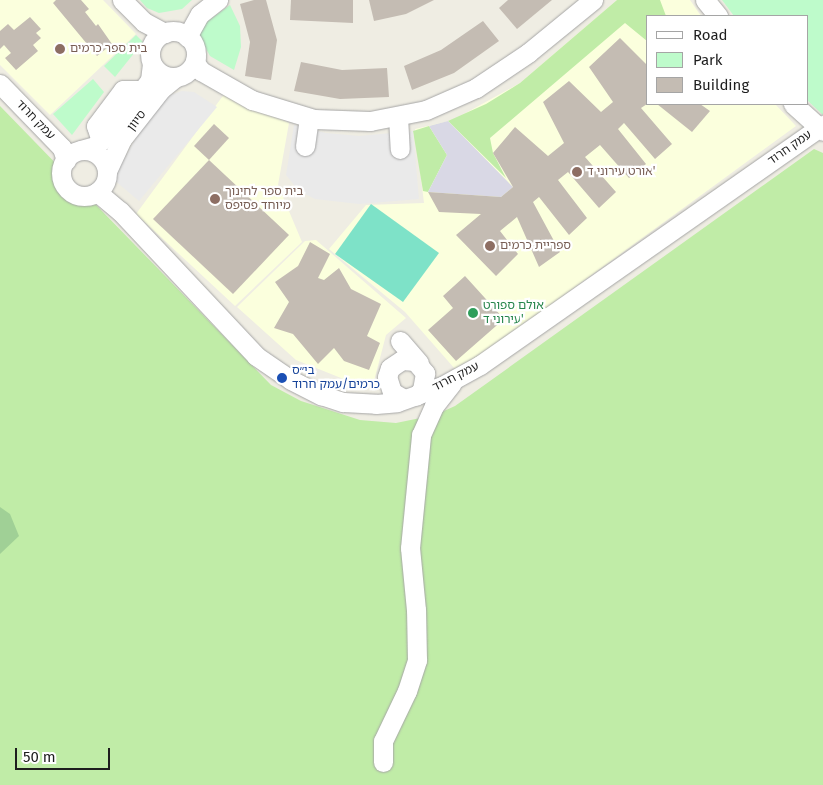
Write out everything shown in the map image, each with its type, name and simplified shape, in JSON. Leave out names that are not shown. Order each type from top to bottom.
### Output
[{"type":"street","points":[[122,0],[144,22],[165,33],[180,33],[187,37],[196,56],[195,63],[216,82],[252,100],[310,118],[342,121],[398,116],[426,110],[476,88],[528,54],[593,0]]},
{"type":"street","points":[[187,37],[200,14],[218,0]]},
{"type":"street","points":[[705,0],[717,15]]},
{"type":"street","points":[[165,33],[150,48],[152,64],[163,75],[176,77],[189,70],[196,56]]},
{"type":"street","name":"סיוון","points":[[73,155],[102,141],[142,90],[153,73],[152,64]]},
{"type":"street","name":"סיוון","points":[[107,172],[122,139],[161,89],[176,77]]},
{"type":"street","name":"עמק חרוד","points":[[0,84],[62,148],[73,155]]},
{"type":"street","points":[[794,105],[822,128]]},
{"type":"street","points":[[398,116],[400,149]]},
{"type":"street","points":[[305,146],[310,118]]},
{"type":"street","name":"עמק חרוד","points":[[97,192],[120,211],[256,356],[291,380],[343,402],[376,404],[410,398],[454,381],[822,128]]},
{"type":"street","points":[[73,155],[101,157],[107,172],[103,186],[97,192],[80,195],[68,189],[62,175],[73,155]]},
{"type":"street","points":[[400,341],[419,363],[426,378],[422,390],[410,398],[390,389],[387,377],[390,368],[402,360],[419,363]]},
{"type":"street","points":[[383,762],[383,741],[406,691],[417,660],[416,610],[410,548],[421,435],[434,406],[454,381]]},
{"type":"shaded area","name":"בית ספר כרמים","points":[[0,0],[103,0],[136,34],[50,115],[0,65]]},
{"type":"shaded area","name":"אורט עירוני ד'","points":[[617,0],[690,0],[700,15],[646,15],[646,105],[776,105],[796,126],[486,352],[455,369],[405,312],[329,249],[366,205],[424,203],[415,129],[453,120],[520,83]]},
{"type":"shaded area","points":[[182,91],[194,92],[217,107],[139,201],[113,179],[140,131],[167,96]]},
{"type":"shaded area","name":"בית ספר לחינוך מיוחד פסיפס","points":[[225,93],[289,123],[278,185],[302,242],[235,306],[136,214]]},
{"type":"shaded area","points":[[448,121],[513,187],[501,197],[428,192],[447,155],[429,126]]},
{"type":"shaded area","points":[[294,125],[326,133],[359,136],[413,131],[419,199],[359,204],[315,199],[299,191],[286,175]]},
{"type":"shaded area","points":[[316,240],[406,318],[386,335],[373,385],[346,380],[296,360],[237,307],[305,241]]},
{"type":"green space","points":[[140,0],[192,0],[182,9],[159,13],[147,8]]},
{"type":"green space","points":[[617,0],[660,0],[666,15],[646,15],[646,40],[625,23],[490,138],[493,153],[506,178],[448,121],[486,104],[520,83]]},
{"type":"green space","points":[[722,0],[823,0],[823,115],[808,101],[808,15],[733,15]]},
{"type":"green space","points":[[230,5],[240,26],[241,47],[234,70],[210,56],[199,36],[205,23]]},
{"type":"green space","points":[[136,35],[143,42],[115,77],[104,66]]},
{"type":"green space","points":[[93,79],[104,92],[72,135],[53,114]]},
{"type":"green space","points":[[0,106],[271,385],[301,401],[360,420],[396,423],[435,415],[455,406],[814,149],[823,153],[823,785],[0,785]]},
{"type":"green space","points":[[429,126],[447,155],[428,192],[423,191],[413,131]]},
{"type":"green space","points":[[371,204],[439,253],[403,302],[335,254]]},
{"type":"green space","points":[[0,507],[10,514],[19,536],[0,554]]},
{"type":"building","points":[[56,0],[81,0],[89,9],[85,12],[96,26],[98,24],[112,44],[97,56],[53,3]]},
{"type":"building","points":[[254,0],[266,0],[277,40],[271,80],[245,76],[250,42],[240,4]]},
{"type":"building","points":[[291,0],[353,0],[353,23],[290,20]]},
{"type":"building","points":[[369,0],[434,0],[406,14],[374,21]]},
{"type":"building","points":[[508,0],[552,0],[517,29],[499,8]]},
{"type":"building","points":[[30,17],[41,29],[36,33],[41,38],[33,45],[38,51],[16,70],[5,58],[11,53],[4,45],[0,49],[0,31],[8,24],[14,30]]},
{"type":"building","points":[[483,21],[499,41],[454,73],[412,90],[404,66],[441,50]]},
{"type":"building","points":[[620,38],[646,64],[646,105],[641,108],[672,144],[655,159],[624,123],[618,129],[646,164],[629,178],[600,145],[585,157],[616,192],[599,208],[568,172],[558,180],[587,218],[569,235],[539,197],[533,202],[560,252],[539,267],[517,217],[500,231],[518,254],[496,276],[456,235],[481,214],[439,212],[428,192],[501,197],[513,187],[493,153],[515,127],[548,156],[564,143],[543,102],[569,81],[601,112],[613,102],[589,67]]},
{"type":"building","points":[[301,62],[342,70],[387,68],[389,97],[340,99],[294,91]]},
{"type":"building","points":[[658,105],[701,105],[710,111],[692,132]]},
{"type":"building","points":[[214,124],[229,138],[209,160],[194,146]]},
{"type":"building","points":[[209,160],[289,235],[233,294],[153,219]]},
{"type":"building","points":[[310,242],[330,254],[318,278],[324,280],[339,268],[351,289],[381,304],[367,336],[380,343],[369,370],[344,361],[334,348],[318,364],[293,334],[274,328],[289,302],[275,282],[298,266]]},
{"type":"building","name":"אולם ספורט עירוני ד'","points":[[465,276],[504,319],[456,361],[428,330],[453,308],[443,296]]},
{"type":"place","name":"בית ספר כרמים","points":[[60,49]]},
{"type":"place","name":"אורט עירוני ד'","points":[[577,172]]},
{"type":"place","name":"בית ספר לחינוך מיוחד פסיפס","points":[[215,199]]},
{"type":"place","name":"ספריית כרמים","points":[[490,246]]},
{"type":"place","name":"אולם ספורט עירוני ד'","points":[[473,313]]},
{"type":"place","name":"בי״ס כרמים/עמק חרוד","points":[[282,378]]}]
